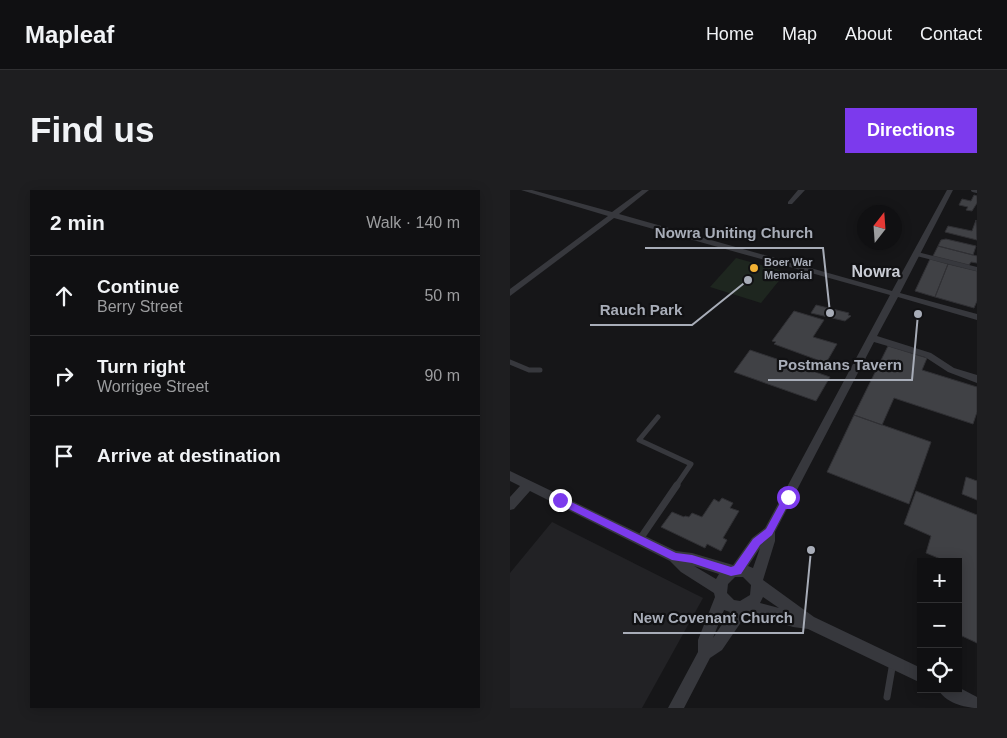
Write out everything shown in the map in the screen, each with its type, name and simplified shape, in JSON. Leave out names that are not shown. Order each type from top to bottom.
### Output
[{"type":"street","points":[[524,190],[977,317]]},
{"type":"street","points":[[510,293],[646,190]]},
{"type":"street","points":[[790,203],[802,190]]},
{"type":"street","points":[[676,708],[705,653],[705,640],[721,593],[724,577],[734,571],[757,542],[769,532],[950,190]]},
{"type":"street","points":[[872,338],[928,355],[951,370],[977,378]]},
{"type":"street","points":[[510,476],[675,557],[686,568],[721,593],[730,605],[745,606],[793,620],[809,622]]},
{"type":"street","points":[[510,504],[528,485]]},
{"type":"street","points":[[705,653],[717,645],[745,606],[756,597],[757,583],[769,541],[769,532]]},
{"type":"street","points":[[675,557],[692,559],[750,574],[757,583],[809,622],[917,674]]},
{"type":"street","points":[[955,693],[974,701]]},
{"type":"lane","points":[[973,190],[977,191]]},
{"type":"lane","points":[[917,254],[977,269]]},
{"type":"lane","points":[[510,362],[529,370],[540,370]]},
{"type":"lane","points":[[640,539],[691,464],[639,440],[658,417]]},
{"type":"lane","points":[[886,697],[893,662]]},
{"type":"shaded area","points":[[736,258],[786,272],[761,303],[710,287]]},
{"type":"shaded area","points":[[552,522],[703,598],[642,708],[510,708],[510,573]]},
{"type":"building","points":[[974,195],[977,196],[977,203],[972,211],[966,210],[968,207],[959,205],[962,199],[971,201]]},
{"type":"building","points":[[976,220],[977,240],[945,232],[948,226],[972,231]]},
{"type":"building","points":[[946,239],[976,246],[973,255],[938,246],[941,240]]},
{"type":"building","points":[[938,246],[977,256],[977,263],[971,262],[969,265],[933,256]]},
{"type":"building","points":[[930,259],[948,264],[935,297],[915,291]]},
{"type":"building","points":[[948,264],[977,271],[977,301],[974,308],[935,297]]},
{"type":"building","points":[[816,305],[849,313],[848,315],[851,316],[845,321],[811,313]]},
{"type":"building","points":[[794,311],[824,320],[813,337],[837,344],[826,363],[774,344],[776,342],[772,341]]},
{"type":"building","points":[[888,346],[927,358],[922,370],[977,387],[977,412],[973,424],[894,398],[882,425],[854,415]]},
{"type":"building","points":[[750,350],[830,377],[816,401],[734,372]]},
{"type":"building","points":[[854,415],[931,442],[909,504],[827,472]]},
{"type":"building","points":[[966,477],[977,481],[977,500],[962,494]]},
{"type":"building","points":[[916,491],[977,515],[977,643],[962,636],[962,558],[938,558],[926,553],[931,536],[904,524]]},
{"type":"building","points":[[722,498],[733,503],[730,508],[739,511],[723,538],[727,540],[721,551],[707,544],[705,548],[661,527],[672,512],[684,517],[689,517],[692,513],[702,517],[714,499],[719,502]]},
{"type":"place","name":"Boer War Memorial","points":[[754,268]]},
{"type":"place","name":"Rauch Park","points":[[748,280]]},
{"type":"place","name":"Nowra Uniting Church","points":[[830,313]]},
{"type":"place","name":"Postmans Tavern","points":[[918,314]]},
{"type":"place","name":"New Covenant Church","points":[[811,550]]},
{"type":"district","name":"Nowra","points":[[876,271]]},
{"type":"route","points":[[560,500],[675,557],[692,559],[731,572],[737,570],[761,537],[769,532],[788,497]]}]
